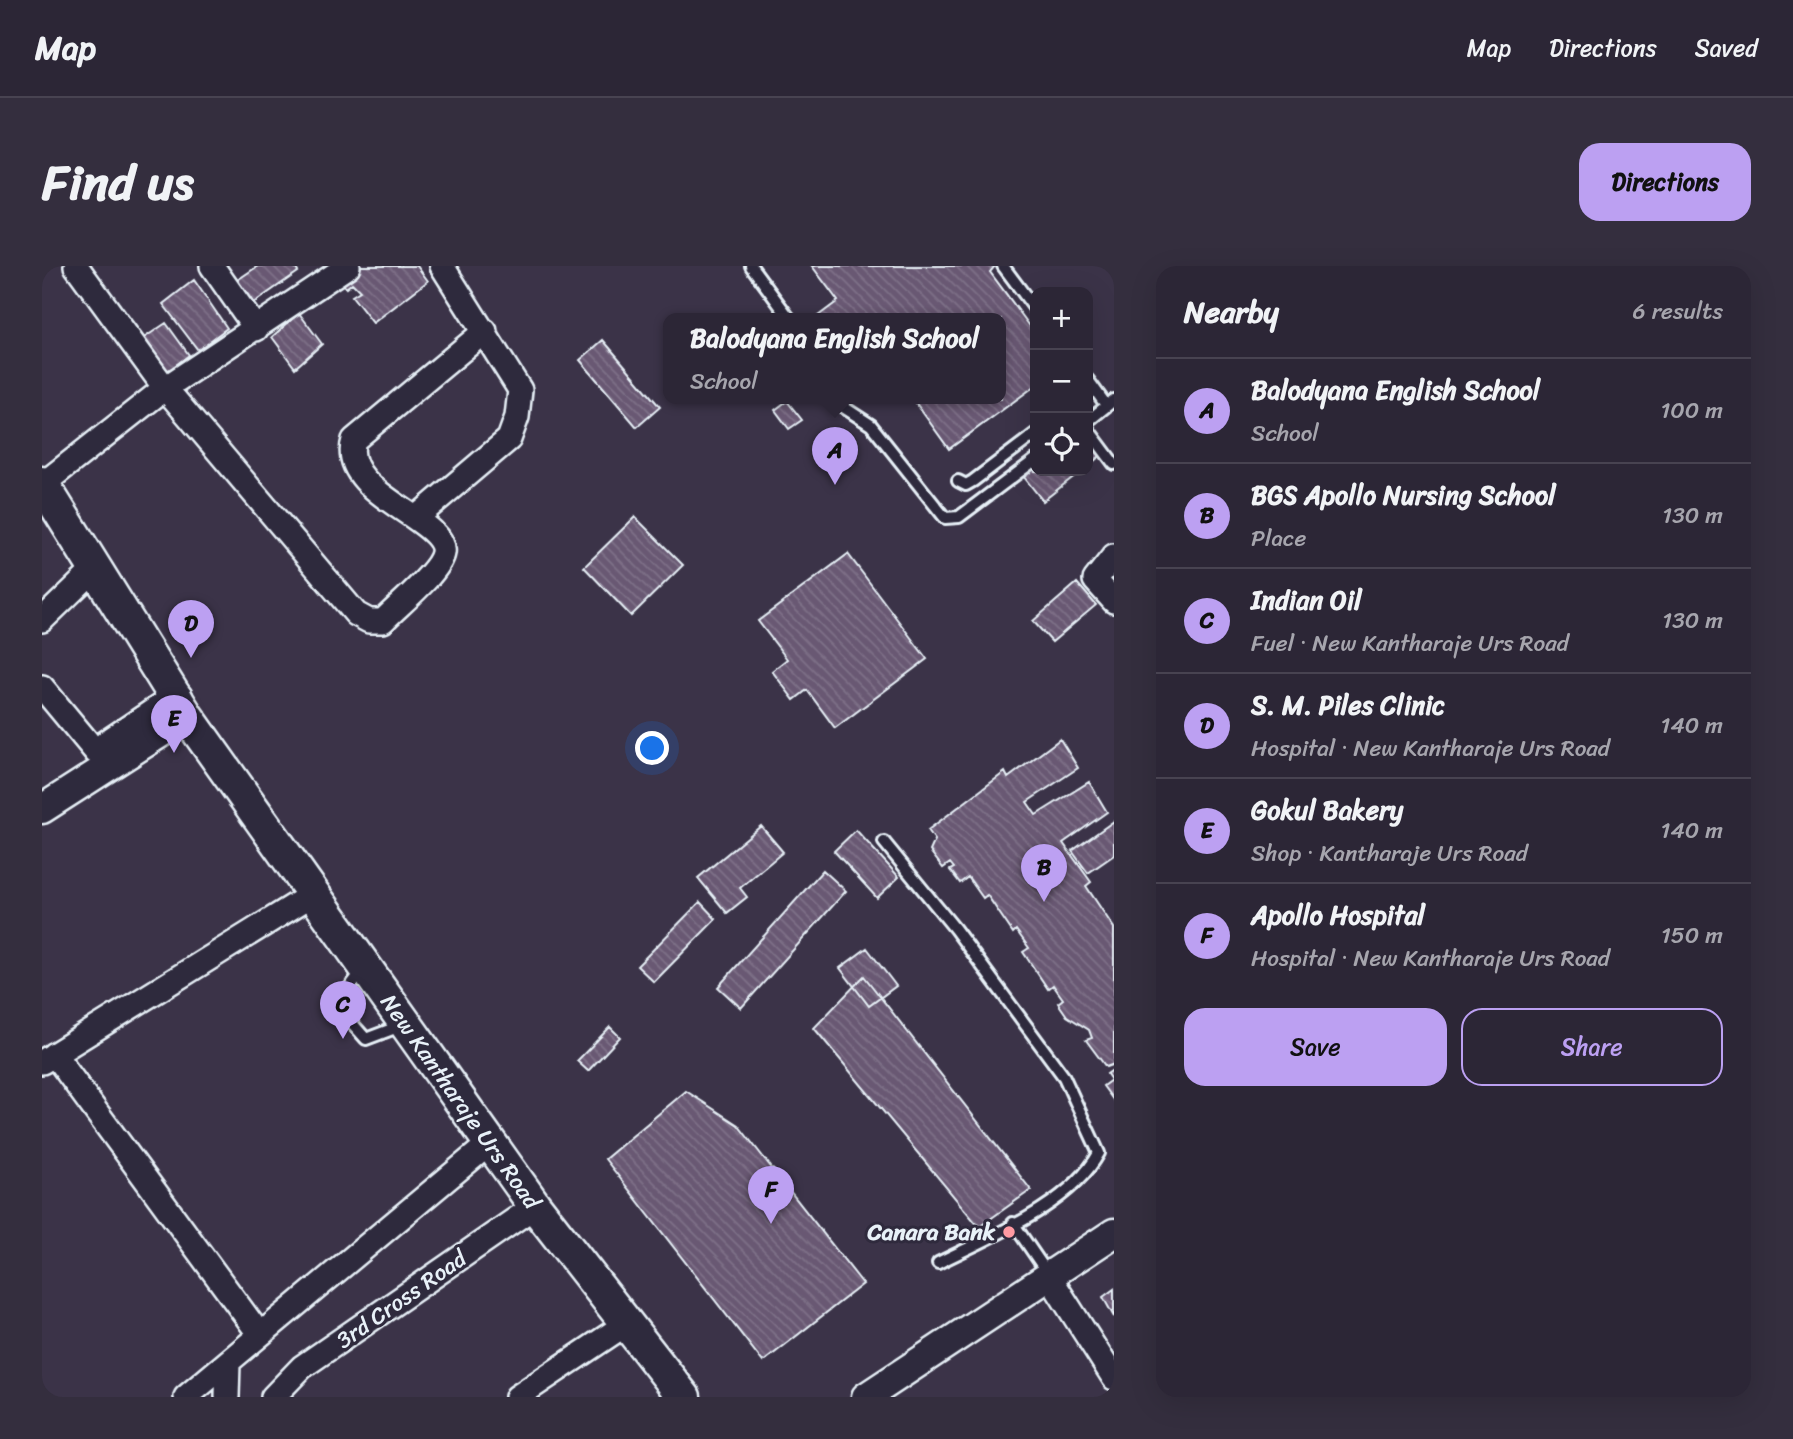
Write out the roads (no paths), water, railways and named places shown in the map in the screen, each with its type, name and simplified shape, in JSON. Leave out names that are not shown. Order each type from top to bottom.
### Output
[{"type":"main road","name":"New Kantharaje Urs Road","points":[[42,484],[183,707],[313,894],[535,1206],[684,1397]]},
{"type":"street","points":[[76,266],[166,388],[356,614],[369,621],[383,621],[437,566],[443,552],[442,544],[417,517],[403,513],[355,470],[350,452],[354,440],[485,331]]},
{"type":"street","points":[[212,266],[256,329]]},
{"type":"street","points":[[42,484],[166,388],[348,266]]},
{"type":"street","points":[[417,517],[509,439],[517,416],[520,390],[442,266]]},
{"type":"street","points":[[1114,556],[1096,580],[1114,601]]},
{"type":"street","points":[[42,620],[96,568]]},
{"type":"street","points":[[42,687],[96,752]]},
{"type":"street","points":[[42,789],[96,752],[183,707]]},
{"type":"street","points":[[42,809],[183,707]]},
{"type":"street","points":[[260,1335],[48,1058],[313,894]]},
{"type":"street","points":[[186,1397],[490,1143]]},
{"type":"street","name":"3rd Cross Road","points":[[273,1397],[302,1367],[535,1206]]},
{"type":"street","points":[[866,1397],[1114,1233]]},
{"type":"street","points":[[1049,1276],[1114,1378]]},
{"type":"street","points":[[517,1397],[626,1324]]},
{"type":"street","points":[[227,1397],[228,1363]]},
{"type":"lane","points":[[751,266],[786,313]]},
{"type":"lane","points":[[1003,266],[1030,302]]},
{"type":"lane","points":[[1093,385],[1110,402],[1093,417]]},
{"type":"lane","points":[[839,404],[871,425],[945,518],[959,517],[1030,464]]},
{"type":"lane","points":[[1093,436],[1114,464]]},
{"type":"lane","points":[[958,481],[966,485],[973,481],[1030,438]]},
{"type":"lane","points":[[884,842],[955,929],[1064,1077],[1099,1153],[1088,1173],[1049,1203],[938,1263]]},
{"type":"lane","points":[[365,967],[339,1002],[343,1013],[366,1039],[405,1024]]},
{"type":"lane","points":[[1013,1223],[1049,1276]]},
{"type":"place","name":"Balodyana English School","points":[[835,485]]},
{"type":"place","name":"S. M. Piles Clinic","points":[[191,658]]},
{"type":"place","name":"Gokul Bakery","points":[[174,753]]},
{"type":"place","name":"BGS Apollo Nursing School","points":[[1044,902]]},
{"type":"place","name":"Indian Oil","points":[[343,1039]]},
{"type":"place","name":"Apollo Hospital","points":[[771,1224]]},
{"type":"place","name":"Canara Bank","points":[[1009,1232]]}]
